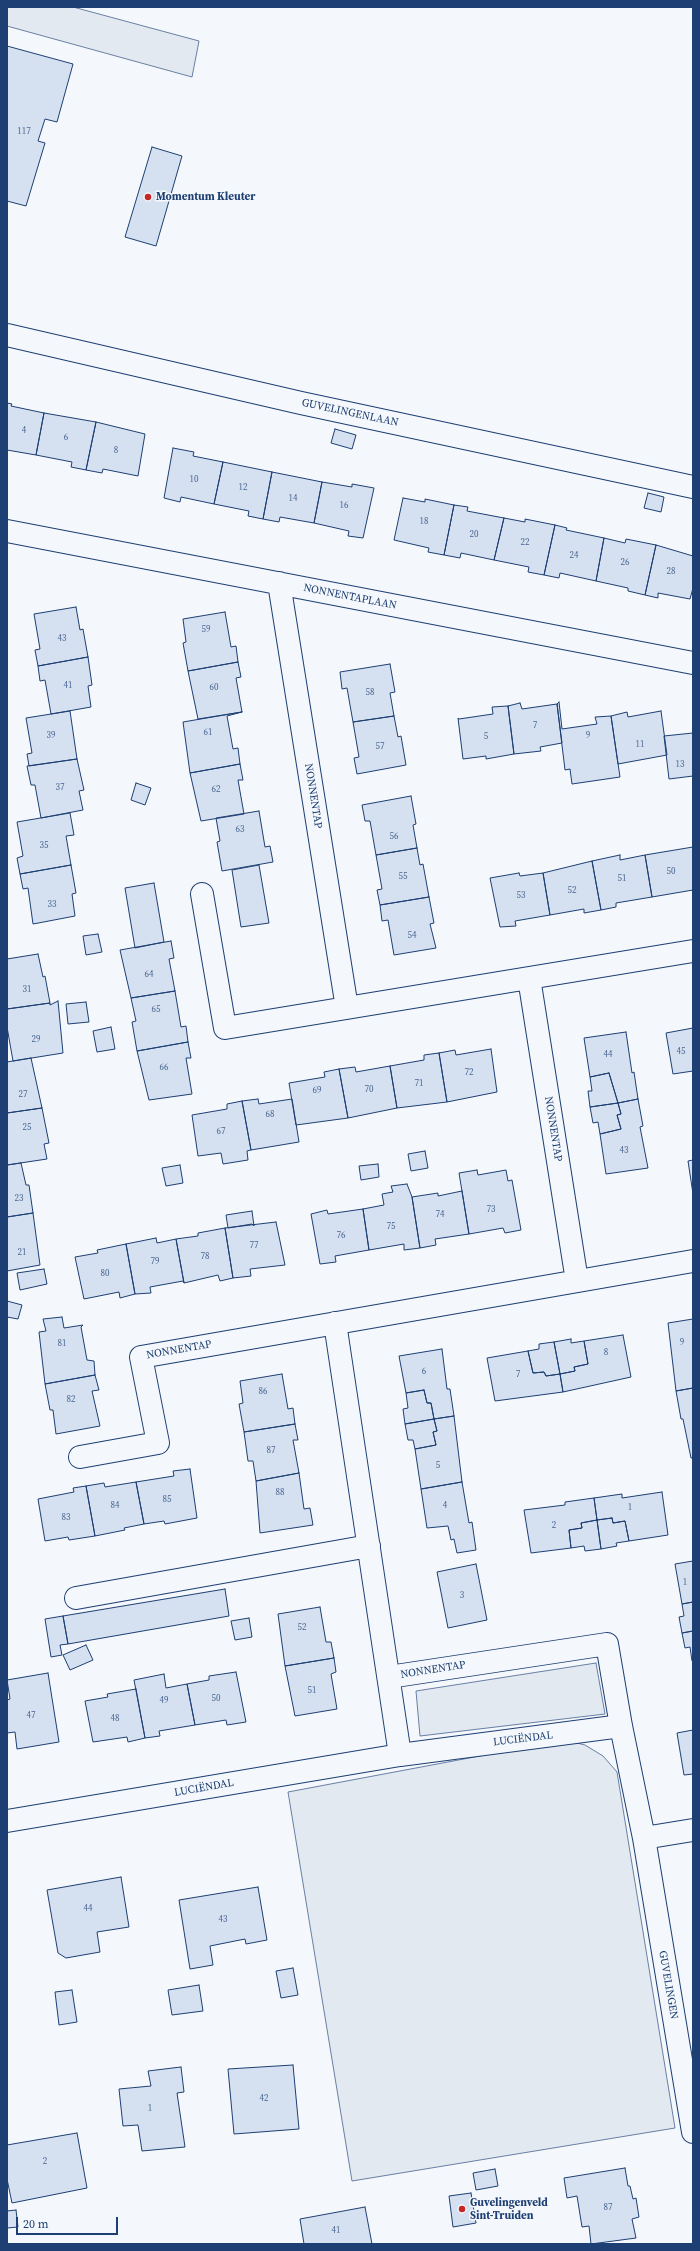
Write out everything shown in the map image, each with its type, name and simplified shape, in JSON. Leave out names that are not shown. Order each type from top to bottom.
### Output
[{"type":"street","name":"GUVELINGENLAAN","points":[[7,335],[301,403],[693,487]]},
{"type":"street","name":"NONNENTAPLAAN","points":[[7,531],[693,663]]},
{"type":"street","name":"NONNENTAP","points":[[279,583],[347,1008]]},
{"type":"street","points":[[202,894],[225,1028],[693,951]]},
{"type":"street","name":"NONNENTAP","points":[[529,978],[577,1281]]},
{"type":"street","name":"NONNENTAP","points":[[80,1457],[158,1443],[141,1357],[335,1322],[693,1261]]},
{"type":"street","name":"NONNENTAP","points":[[335,1322],[388,1677],[607,1644]]},
{"type":"street","points":[[76,1598],[369,1546]]},
{"type":"street","name":"GUVELINGEN","points":[[607,1644],[621,1726],[644,1838],[693,2132]]},
{"type":"street","points":[[388,1677],[400,1755]]},
{"type":"street","name":"LUCIËNDAL","points":[[7,1821],[400,1755],[621,1726]]},
{"type":"street","points":[[644,1838],[693,1830]]},
{"type":"shaded area","points":[[7,7],[73,7],[199,41],[192,77],[7,26]]},
{"type":"shaded area","points":[[596,1663],[605,1714],[420,1736],[416,1691]]},
{"type":"shaded area","points":[[565,1740],[585,1745],[603,1756],[617,1772],[675,2128],[352,2181],[288,1792]]},
{"type":"building","points":[[7,46],[73,64],[57,122],[45,119],[38,141],[45,143],[26,206],[7,201]]},
{"type":"building","points":[[152,147],[182,156],[156,246],[125,237]]},
{"type":"building","points":[[7,403],[12,404],[11,406],[44,413],[36,455],[7,450]]},
{"type":"building","points":[[44,413],[96,422],[86,470],[71,467],[72,462],[36,455]]},
{"type":"building","points":[[96,422],[145,434],[138,476],[103,469],[102,473],[86,470]]},
{"type":"building","points":[[335,429],[356,435],[352,449],[331,443]]},
{"type":"building","points":[[173,448],[194,452],[193,456],[223,462],[214,504],[181,497],[180,502],[164,498]]},
{"type":"building","points":[[223,462],[272,472],[263,519],[248,516],[249,511],[214,504]]},
{"type":"building","points":[[272,472],[322,482],[314,523],[280,517],[279,522],[263,519]]},
{"type":"building","points":[[322,482],[352,487],[352,484],[374,488],[363,538],[348,536],[349,531],[314,523]]},
{"type":"building","points":[[648,493],[664,497],[661,512],[644,508]]},
{"type":"building","points":[[403,498],[425,502],[425,499],[454,505],[444,555],[428,552],[429,548],[394,540]]},
{"type":"building","points":[[454,505],[468,507],[467,511],[504,518],[494,560],[461,553],[460,558],[444,555]]},
{"type":"building","points":[[504,518],[525,522],[525,519],[555,525],[544,575],[528,572],[529,567],[494,560]]},
{"type":"building","points":[[555,525],[567,528],[566,530],[604,538],[596,581],[560,573],[559,578],[544,575]]},
{"type":"building","points":[[604,538],[625,543],[626,539],[656,545],[645,595],[628,591],[628,588],[596,581]]},
{"type":"building","points":[[656,545],[693,556],[693,588],[690,599],[658,593],[658,598],[645,595]]},
{"type":"building","points":[[76,607],[80,630],[83,629],[88,657],[38,666],[35,650],[40,649],[34,614]]},
{"type":"building","points":[[225,612],[231,647],[236,646],[238,662],[188,671],[183,643],[186,642],[183,619]]},
{"type":"building","points":[[88,657],[92,685],[88,686],[91,707],[51,714],[45,680],[40,681],[38,666]]},
{"type":"building","points":[[238,662],[241,677],[236,678],[242,712],[198,719],[188,671]]},
{"type":"building","points":[[390,664],[395,692],[390,693],[394,716],[353,722],[347,688],[342,689],[340,672]]},
{"type":"building","points":[[559,702],[562,729],[597,724],[595,717],[611,716],[620,777],[572,784],[570,769],[565,770],[557,704]]},
{"type":"building","points":[[520,703],[522,709],[557,704],[562,743],[540,747],[541,751],[514,754],[508,706]]},
{"type":"building","points":[[508,706],[514,754],[486,759],[486,756],[463,759],[458,718],[493,714],[492,707]]},
{"type":"building","points":[[70,711],[77,759],[29,766],[27,754],[32,753],[26,718]]},
{"type":"building","points":[[661,711],[667,755],[618,764],[611,716],[627,712],[628,717]]},
{"type":"building","points":[[242,712],[227,716],[233,749],[238,748],[240,764],[190,773],[183,722]]},
{"type":"building","points":[[394,716],[398,737],[401,736],[406,765],[357,774],[354,758],[359,757],[353,722]]},
{"type":"building","points":[[693,733],[693,776],[669,779],[664,736]]},
{"type":"building","points":[[77,759],[84,790],[79,791],[83,810],[41,818],[35,785],[31,785],[27,766]]},
{"type":"building","points":[[240,764],[243,780],[238,780],[244,814],[201,821],[190,773]]},
{"type":"building","points":[[136,783],[151,788],[145,805],[131,800]]},
{"type":"building","points":[[411,796],[416,824],[413,825],[417,848],[376,855],[370,821],[365,821],[362,805]]},
{"type":"building","points":[[259,811],[265,847],[270,846],[273,862],[222,871],[217,842],[220,841],[216,818]]},
{"type":"building","points":[[70,813],[74,835],[66,836],[71,865],[20,874],[17,858],[23,856],[17,822]]},
{"type":"building","points":[[693,847],[693,890],[652,897],[645,855]]},
{"type":"building","points":[[417,848],[420,865],[423,864],[429,897],[380,905],[377,890],[382,889],[376,855]]},
{"type":"building","points":[[620,855],[620,860],[645,855],[652,897],[616,903],[616,907],[601,910],[592,861]]},
{"type":"building","points":[[592,861],[601,910],[584,913],[584,909],[550,915],[543,873]]},
{"type":"building","points":[[71,865],[76,893],[72,894],[75,916],[33,924],[28,888],[23,889],[20,874]]},
{"type":"building","points":[[259,865],[269,923],[241,927],[232,870]]},
{"type":"building","points":[[519,873],[520,876],[543,873],[550,915],[515,921],[516,926],[500,927],[490,878]]},
{"type":"building","points":[[154,883],[164,942],[135,948],[125,888]]},
{"type":"building","points":[[429,897],[434,923],[430,924],[436,948],[394,955],[388,920],[382,921],[380,905]]},
{"type":"building","points":[[98,934],[102,952],[86,955],[83,936]]},
{"type":"building","points":[[171,941],[174,958],[169,959],[175,991],[131,998],[120,950]]},
{"type":"building","points":[[38,954],[43,977],[45,976],[50,1003],[7,1009],[7,959]]},
{"type":"building","points":[[175,991],[181,1027],[186,1026],[188,1042],[137,1051],[132,1022],[136,1021],[131,998]]},
{"type":"building","points":[[58,1001],[63,1053],[13,1061],[7,1027],[7,1009],[50,1003],[50,1005]]},
{"type":"building","points":[[86,1002],[89,1022],[68,1024],[66,1004]]},
{"type":"building","points":[[111,1027],[115,1049],[97,1052],[93,1031]]},
{"type":"building","points":[[693,1028],[693,1071],[673,1074],[666,1033]]},
{"type":"building","points":[[626,1032],[632,1073],[634,1072],[638,1099],[618,1103],[609,1073],[590,1077],[584,1038]]},
{"type":"building","points":[[188,1042],[191,1058],[186,1058],[192,1094],[149,1100],[137,1051]]},
{"type":"building","points":[[491,1049],[497,1092],[447,1102],[439,1053],[455,1050],[456,1055]]},
{"type":"building","points":[[439,1053],[447,1102],[397,1108],[390,1066],[424,1060],[424,1055]]},
{"type":"building","points":[[31,1058],[42,1108],[7,1113],[7,1062]]},
{"type":"building","points":[[390,1066],[397,1108],[348,1118],[339,1069],[355,1067],[356,1072]]},
{"type":"building","points":[[339,1069],[348,1118],[296,1125],[289,1083],[325,1077],[324,1072]]},
{"type":"building","points":[[609,1073],[618,1103],[590,1107],[588,1091],[592,1091],[590,1077]]},
{"type":"building","points":[[258,1099],[259,1104],[292,1099],[299,1142],[251,1150],[242,1101]]},
{"type":"building","points":[[638,1099],[643,1126],[640,1127],[648,1168],[606,1174],[600,1134],[621,1129],[617,1115],[621,1114],[618,1103]]},
{"type":"building","points":[[242,1101],[251,1150],[247,1151],[248,1160],[223,1164],[221,1153],[198,1156],[192,1115],[227,1109],[227,1104]]},
{"type":"building","points":[[618,1103],[621,1114],[617,1115],[621,1129],[600,1134],[598,1122],[593,1123],[590,1107]]},
{"type":"building","points":[[42,1108],[49,1143],[44,1144],[47,1159],[7,1165],[7,1113]]},
{"type":"building","points":[[425,1151],[428,1168],[411,1171],[408,1154]]},
{"type":"building","points":[[693,1160],[693,1194],[688,1161]]},
{"type":"building","points":[[21,1163],[26,1185],[29,1185],[33,1213],[7,1217],[7,1165]]},
{"type":"building","points":[[378,1164],[379,1177],[361,1180],[359,1166]]},
{"type":"building","points":[[180,1165],[183,1183],[166,1186],[162,1168]]},
{"type":"building","points":[[477,1170],[478,1175],[506,1170],[508,1181],[512,1180],[521,1230],[505,1233],[503,1228],[469,1234],[459,1173]]},
{"type":"building","points":[[407,1184],[412,1197],[420,1248],[404,1250],[404,1244],[369,1250],[363,1209],[384,1205],[382,1194],[393,1192],[391,1186]]},
{"type":"building","points":[[462,1191],[469,1234],[435,1239],[436,1245],[420,1248],[412,1197],[438,1193],[438,1196]]},
{"type":"building","points":[[363,1209],[369,1250],[335,1256],[336,1262],[320,1264],[311,1214],[327,1210],[328,1214]]},
{"type":"building","points":[[252,1211],[254,1226],[252,1224],[228,1228],[226,1215]]},
{"type":"building","points":[[33,1213],[40,1265],[7,1271],[7,1217]]},
{"type":"building","points":[[276,1222],[285,1265],[250,1269],[251,1276],[233,1278],[225,1228]]},
{"type":"building","points":[[225,1228],[233,1278],[220,1281],[218,1275],[184,1283],[176,1239],[198,1236],[198,1233]]},
{"type":"building","points":[[156,1238],[157,1243],[176,1239],[184,1283],[183,1281],[150,1287],[151,1293],[135,1294],[126,1244]]},
{"type":"building","points":[[126,1244],[135,1294],[120,1298],[119,1292],[84,1299],[75,1257],[98,1253],[97,1250]]},
{"type":"building","points":[[44,1269],[47,1284],[20,1290],[17,1273]]},
{"type":"building","points":[[7,1301],[22,1305],[18,1319],[7,1317]]},
{"type":"building","points":[[62,1317],[64,1328],[83,1325],[81,1327],[87,1360],[94,1361],[95,1375],[45,1384],[39,1332],[46,1331],[43,1319]]},
{"type":"building","points":[[693,1319],[693,1388],[676,1391],[668,1323]]},
{"type":"building","points":[[623,1335],[631,1377],[563,1392],[560,1374],[575,1371],[574,1367],[588,1364],[584,1341]]},
{"type":"building","points":[[571,1339],[571,1343],[584,1341],[588,1364],[574,1367],[575,1371],[560,1374],[554,1342]]},
{"type":"building","points":[[554,1342],[560,1374],[546,1376],[544,1372],[533,1373],[528,1351],[539,1349],[539,1344]]},
{"type":"building","points":[[442,1349],[447,1389],[450,1389],[454,1416],[434,1419],[431,1403],[427,1403],[424,1390],[406,1393],[399,1356]]},
{"type":"building","points":[[528,1351],[533,1373],[544,1372],[546,1376],[560,1374],[563,1392],[495,1401],[487,1358]]},
{"type":"building","points":[[282,1374],[288,1409],[293,1408],[295,1424],[244,1432],[239,1404],[243,1403],[240,1381]]},
{"type":"building","points":[[95,1375],[99,1390],[92,1391],[100,1426],[56,1434],[53,1410],[50,1410],[45,1384]]},
{"type":"building","points":[[693,1388],[693,1458],[691,1458],[683,1419],[681,1419],[676,1391]]},
{"type":"building","points":[[424,1390],[427,1403],[431,1403],[434,1419],[405,1424],[403,1409],[408,1408],[406,1393]]},
{"type":"building","points":[[454,1416],[462,1482],[421,1489],[415,1449],[436,1445],[433,1432],[437,1431],[434,1419]]},
{"type":"building","points":[[434,1419],[437,1431],[433,1432],[436,1445],[415,1449],[413,1440],[408,1440],[405,1424]]},
{"type":"building","points":[[295,1424],[298,1440],[293,1440],[299,1473],[256,1481],[253,1461],[248,1461],[244,1432]]},
{"type":"building","points":[[190,1469],[197,1518],[165,1524],[164,1521],[144,1524],[136,1482],[174,1476],[173,1471]]},
{"type":"building","points":[[299,1473],[304,1509],[310,1508],[313,1525],[260,1533],[256,1481]]},
{"type":"building","points":[[136,1482],[144,1524],[124,1528],[125,1530],[95,1536],[86,1486],[104,1483],[105,1487]]},
{"type":"building","points":[[462,1482],[469,1523],[472,1522],[476,1550],[457,1553],[454,1539],[451,1540],[448,1526],[427,1528],[421,1489]]},
{"type":"building","points":[[86,1486],[95,1536],[69,1540],[68,1537],[45,1541],[38,1499],[74,1492],[73,1488]]},
{"type":"building","points":[[662,1492],[668,1535],[629,1541],[625,1521],[613,1523],[612,1518],[597,1520],[594,1498],[622,1494],[622,1498]]},
{"type":"building","points":[[594,1498],[597,1520],[581,1523],[582,1528],[569,1530],[571,1548],[531,1553],[524,1510],[565,1505],[565,1502]]},
{"type":"building","points":[[612,1518],[613,1523],[625,1521],[629,1541],[616,1543],[617,1546],[601,1549],[597,1520]]},
{"type":"building","points":[[597,1520],[601,1549],[585,1551],[584,1546],[571,1548],[569,1530],[582,1528],[581,1523]]},
{"type":"building","points":[[693,1561],[693,1602],[682,1604],[675,1564]]},
{"type":"building","points":[[476,1564],[487,1620],[448,1628],[437,1572]]},
{"type":"building","points":[[225,1589],[229,1616],[68,1644],[63,1616]]},
{"type":"building","points":[[693,1602],[693,1631],[682,1633],[679,1617],[684,1616],[682,1604]]},
{"type":"building","points":[[320,1607],[326,1642],[331,1642],[334,1658],[285,1666],[278,1614]]},
{"type":"building","points":[[63,1616],[68,1644],[60,1645],[62,1655],[51,1657],[45,1619]]},
{"type":"building","points":[[249,1618],[252,1637],[235,1640],[231,1621]]},
{"type":"building","points":[[693,1631],[692,1661],[690,1647],[685,1648],[682,1633]]},
{"type":"building","points":[[86,1645],[93,1660],[70,1670],[63,1655]]},
{"type":"building","points":[[334,1658],[336,1672],[331,1674],[337,1709],[295,1716],[285,1666]]},
{"type":"building","points":[[236,1672],[246,1722],[227,1725],[226,1720],[195,1725],[187,1684],[209,1680],[209,1676]]},
{"type":"building","points":[[48,1673],[59,1742],[17,1749],[15,1732],[7,1733],[7,1700],[10,1699],[7,1680]]},
{"type":"building","points":[[164,1674],[166,1688],[187,1684],[195,1725],[159,1731],[160,1736],[145,1738],[134,1680]]},
{"type":"building","points":[[136,1689],[145,1738],[128,1742],[127,1737],[93,1742],[85,1701],[108,1697],[107,1694]]},
{"type":"building","points":[[693,1730],[693,1774],[684,1775],[677,1733]]},
{"type":"building","points":[[121,1877],[129,1927],[97,1932],[100,1952],[66,1958],[58,1953],[47,1890]]},
{"type":"building","points":[[258,1887],[267,1940],[246,1944],[245,1939],[210,1946],[213,1965],[190,1969],[179,1900]]},
{"type":"building","points":[[293,1968],[298,1995],[281,1998],[276,1971]]},
{"type":"building","points":[[199,1985],[203,2011],[172,2015],[168,1990]]},
{"type":"building","points":[[72,1990],[77,2022],[59,2025],[55,1992]]},
{"type":"building","points":[[293,2065],[299,2129],[234,2134],[228,2069]]},
{"type":"building","points":[[181,2067],[184,2092],[177,2093],[185,2147],[142,2151],[138,2125],[123,2126],[119,2089],[151,2086],[148,2071]]},
{"type":"building","points":[[77,2133],[87,2188],[12,2203],[7,2179],[7,2145]]},
{"type":"building","points":[[625,2168],[628,2186],[630,2186],[633,2199],[636,2198],[639,2217],[632,2219],[636,2238],[591,2244],[589,2226],[582,2227],[577,2196],[567,2198],[564,2178]]},
{"type":"building","points":[[495,2169],[498,2186],[476,2190],[473,2173]]},
{"type":"building","name":"Guvelingenveld Sint-Truiden","points":[[471,2193],[476,2223],[453,2227],[449,2196]]},
{"type":"building","points":[[365,2207],[372,2244],[304,2244],[300,2219]]},
{"type":"building","points":[[16,2210],[18,2227],[7,2228],[7,2211]]},
{"type":"place","name":"Momentum Kleuter","points":[[148,197]]},
{"type":"place","name":"Guvelingenveld Sint-Truiden","points":[[462,2209]]}]
